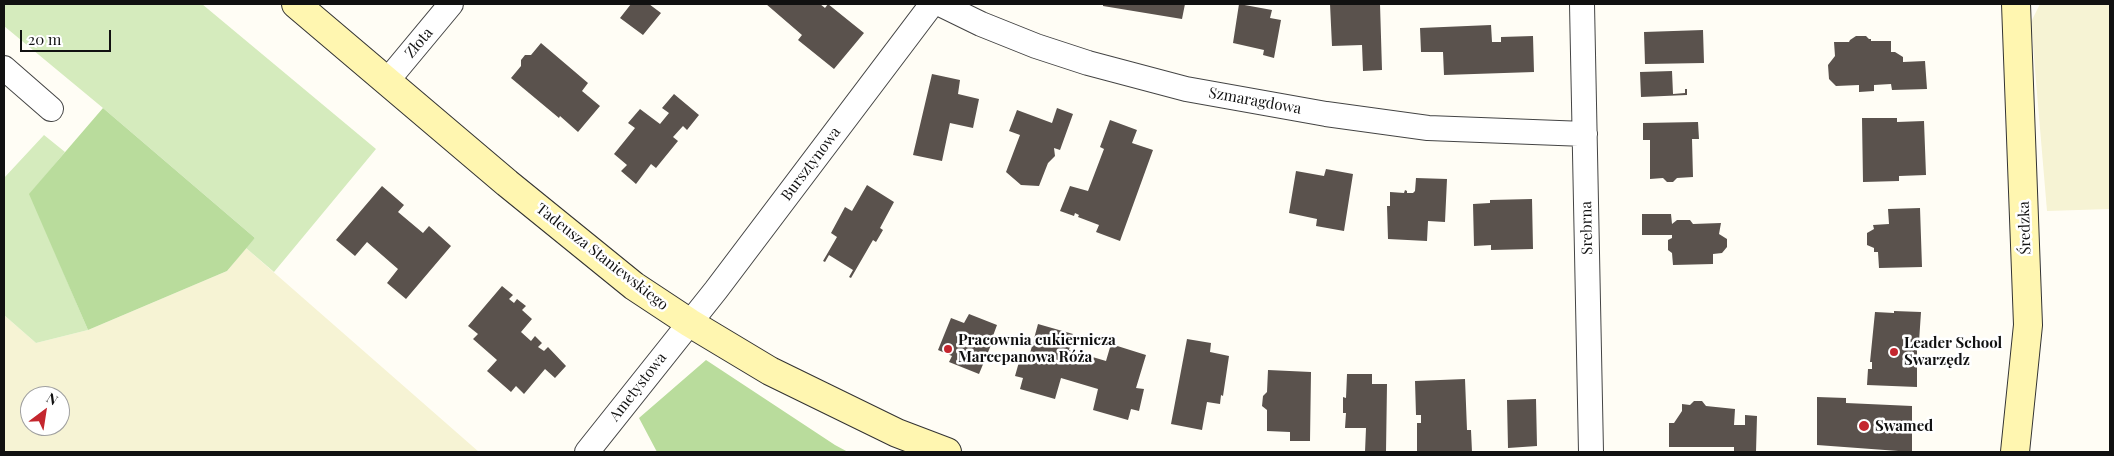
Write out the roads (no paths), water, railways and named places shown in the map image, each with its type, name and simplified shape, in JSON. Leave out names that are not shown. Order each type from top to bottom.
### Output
[{"type":"street","name":"Tadeusza Staniewskiego","points":[[296,4],[634,286],[690,323],[770,371],[897,433],[947,452]]},
{"type":"street","name":"Złota","points":[[387,81],[451,4]]},
{"type":"street","name":"Bursztynowa","points":[[690,323],[932,4]]},
{"type":"street","name":"Szmaragdowa","points":[[940,4],[981,24],[1036,46],[1088,63],[1186,89],[1326,114],[1428,128],[1585,134]]},
{"type":"street","name":"Srebrna","points":[[1582,4],[1591,452]]},
{"type":"street","name":"Średzka","points":[[2015,452],[2028,325],[2016,4]]},
{"type":"street","points":[[4,68],[51,109]]},
{"type":"street","name":"Ametystowa","points":[[587,452],[690,323]]},
{"type":"place","name":"Pracownia cukiernicza Marcepanowa Róża","points":[[948,349]]},
{"type":"place","name":"Leader School Swarzędz","points":[[1894,352]]},
{"type":"place","name":"Swamed","points":[[1864,426]]}]
